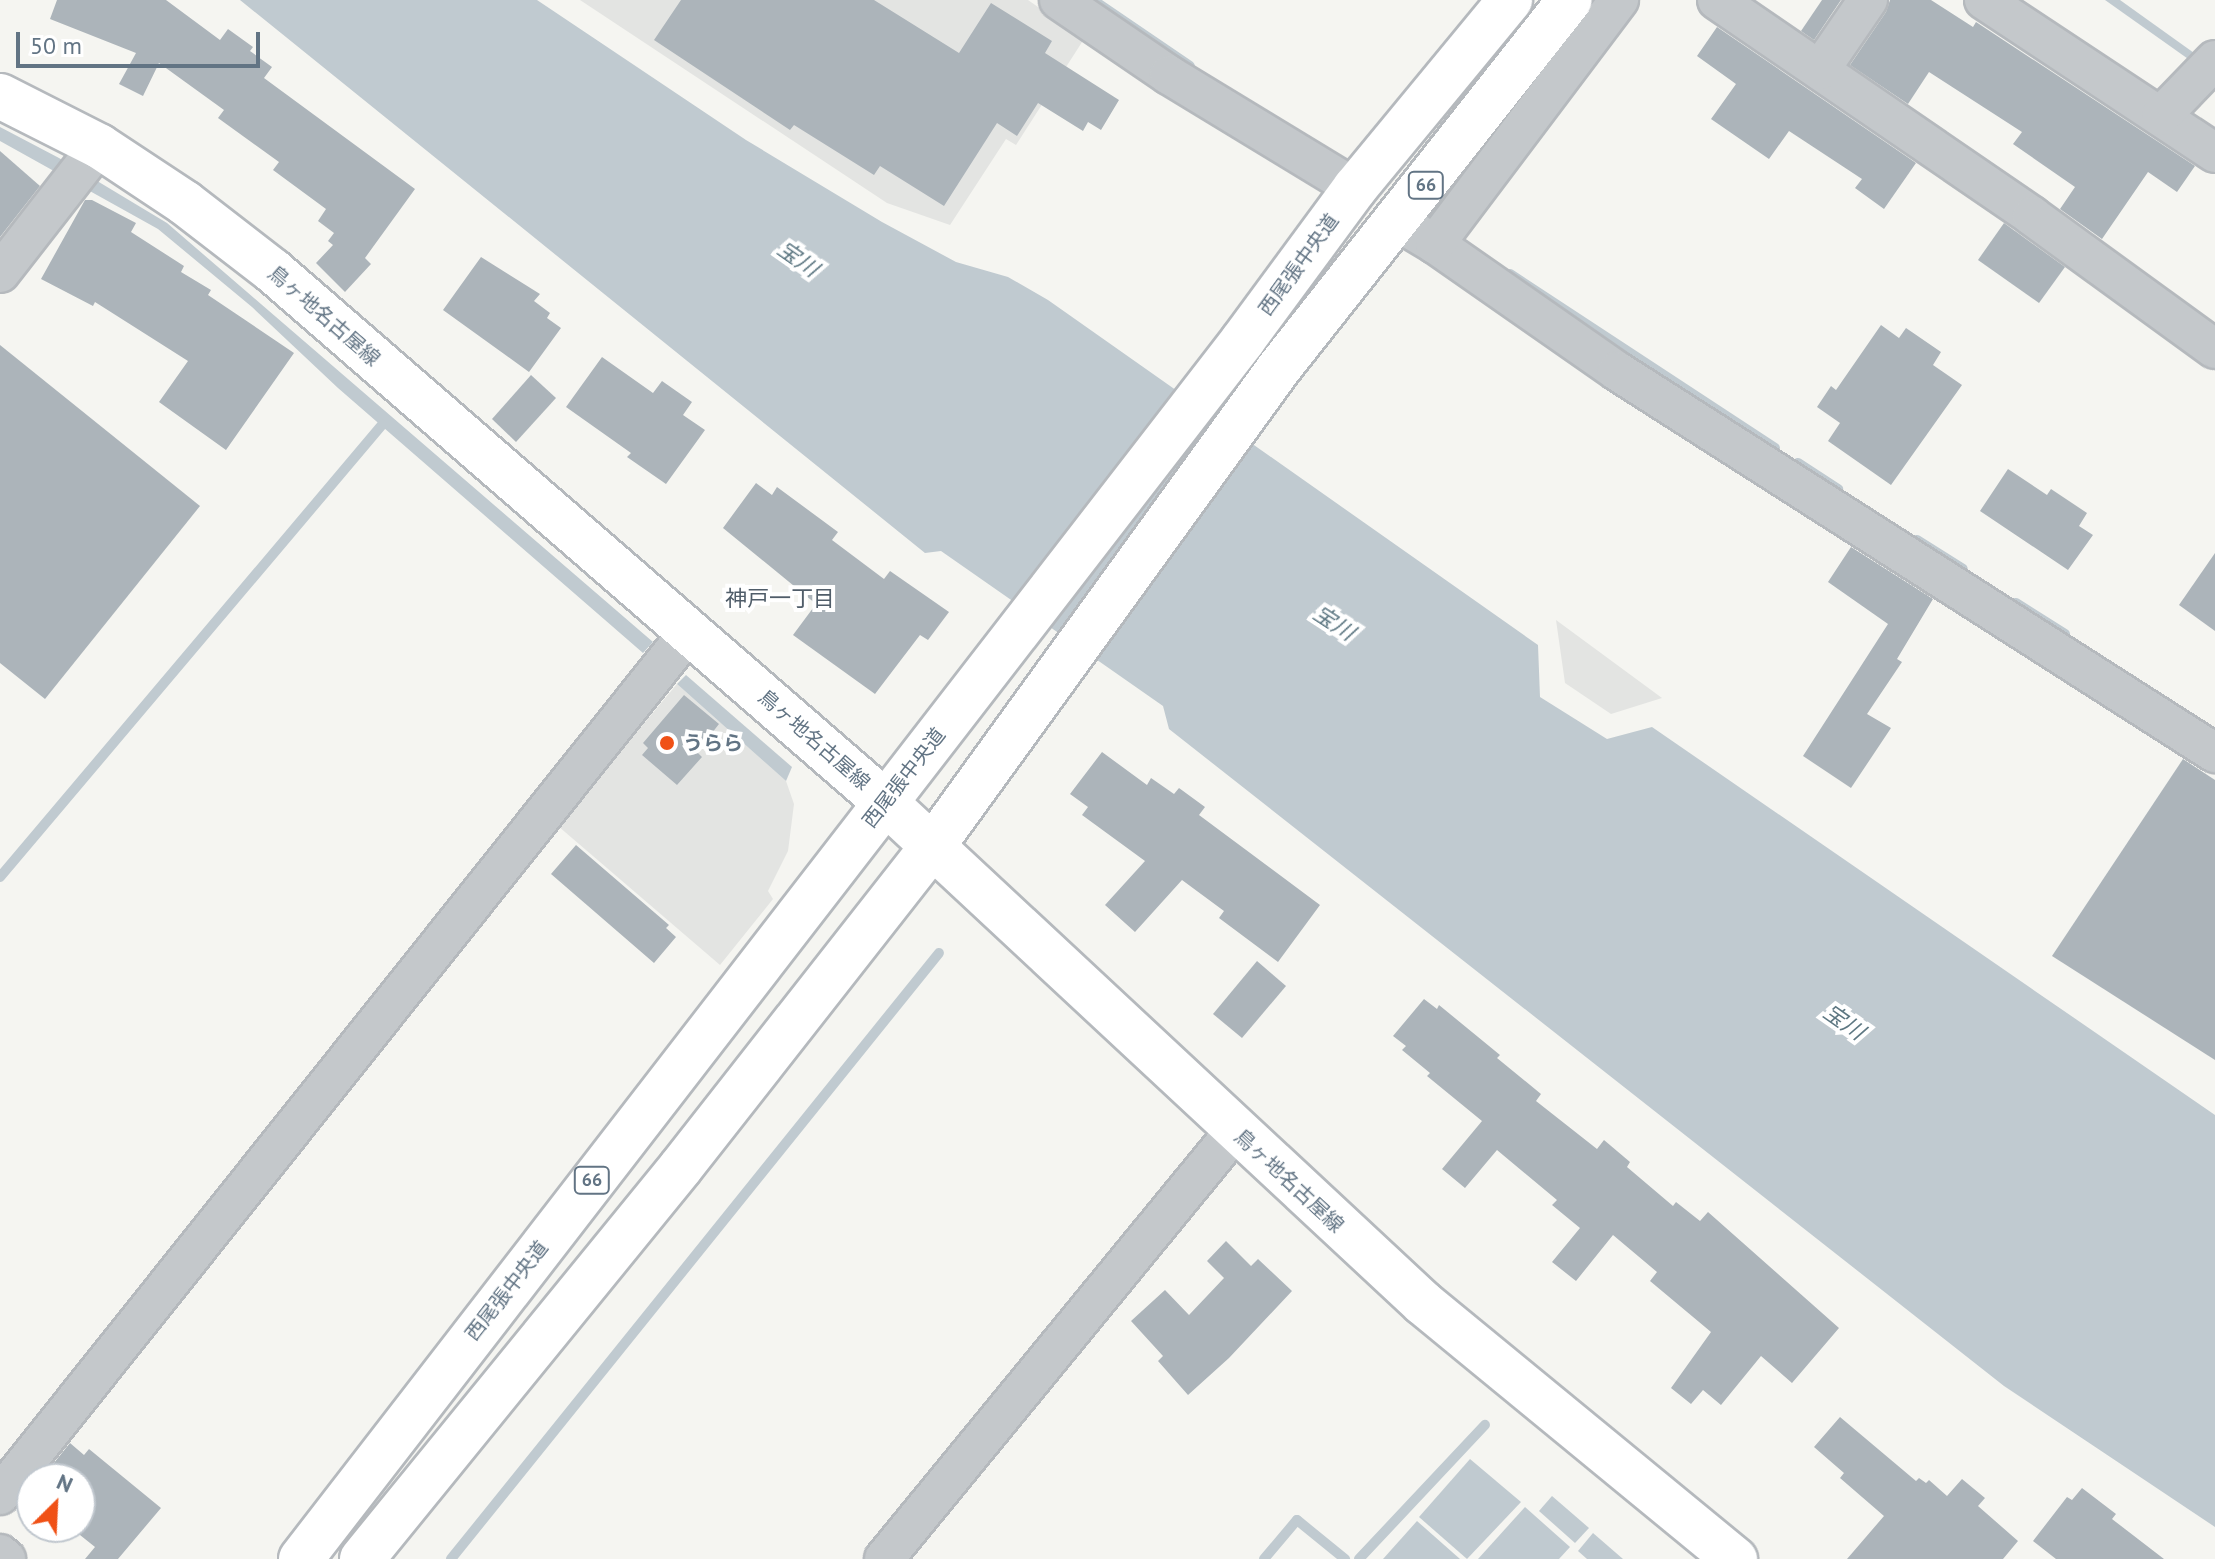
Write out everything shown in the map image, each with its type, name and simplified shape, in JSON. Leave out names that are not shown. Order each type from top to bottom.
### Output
[{"type":"main road","name":"西尾張中央道","points":[[301,1559],[1243,340],[1355,188],[1510,0]]},
{"type":"main road","name":"66","points":[[362,1559],[681,1167],[932,847],[1279,368],[1398,222],[1570,0]]},
{"type":"main road","name":"鳥ヶ地名古屋線","points":[[0,96],[84,166],[185,203],[273,271],[885,802],[1423,1303],[1735,1559]]},
{"type":"street","points":[[1059,0],[1169,75],[1355,188]]},
{"type":"street","points":[[1435,244],[1619,0]]},
{"type":"street","points":[[1717,0],[2032,216],[2215,349]]},
{"type":"street","points":[[1820,70],[1868,0]]},
{"type":"street","points":[[1984,0],[2215,153]]},
{"type":"street","points":[[2161,116],[2208,67]]},
{"type":"street","points":[[0,273],[84,166]]},
{"type":"street","points":[[1398,222],[1435,244],[1617,371],[2215,753]]},
{"type":"street","points":[[0,1495],[689,632]]},
{"type":"street","points":[[884,1559],[1235,1131]]},
{"type":"street","points":[[0,1554],[6,1559]]},
{"type":"shaded area","points":[[580,0],[1028,0],[1084,39],[1016,145],[1006,139],[950,225],[887,203]]},
{"type":"shaded area","points":[[1556,620],[1662,698],[1611,714],[1565,683]]},
{"type":"shaded area","points":[[677,684],[786,781],[794,804],[788,851],[768,891],[773,899],[720,965],[558,826]]},
{"type":"water","name":"宝川","points":[[240,0],[537,0],[746,140],[882,222],[956,262],[1008,277],[1048,300],[1538,645],[1540,697],[1607,739],[1652,727],[2215,1115],[2215,1527],[2004,1386],[1169,729],[1163,706],[941,551],[925,553]]},
{"type":"water","points":[[2105,0],[2120,0],[2215,68],[2215,78]]},
{"type":"water","points":[[0,127],[59,158],[167,223],[653,642],[643,653],[338,388],[252,307],[158,229],[0,141]]},
{"type":"water","points":[[686,675],[792,767],[786,781],[677,684]]},
{"type":"water","points":[[1470,1459],[1521,1502],[1467,1559],[1419,1517]]},
{"type":"water","points":[[1552,1496],[1589,1528],[1575,1543],[1539,1511]]},
{"type":"water","points":[[1525,1507],[1570,1547],[1559,1559],[1478,1559]]},
{"type":"water","points":[[1417,1521],[1460,1559],[1383,1559]]},
{"type":"water","points":[[1593,1533],[1623,1559],[1587,1559],[1578,1551]]},
{"type":"building","points":[[57,0],[166,0],[220,40],[228,29],[253,47],[250,51],[272,67],[264,78],[415,189],[365,258],[371,264],[345,292],[316,263],[333,245],[328,241],[334,233],[318,221],[326,209],[273,170],[279,162],[218,118],[224,110],[159,63],[143,96],[119,84],[136,53],[50,19]]},
{"type":"building","points":[[681,0],[874,0],[959,53],[991,3],[1052,41],[1045,53],[1119,100],[1101,130],[1088,122],[1083,131],[1038,103],[1017,136],[997,123],[944,206],[880,166],[874,175],[794,125],[790,130],[654,40]]},
{"type":"building","points":[[1822,0],[1841,0],[1814,40],[1801,31]]},
{"type":"building","points":[[1890,0],[1931,0],[1973,27],[1976,22],[2195,166],[2177,192],[2148,172],[2102,239],[2060,209],[2075,187],[2013,144],[2022,132],[1929,72],[1908,104],[1850,65],[1886,12]]},
{"type":"building","points":[[1717,27],[1916,163],[1884,209],[1855,188],[1862,179],[1789,131],[1769,159],[1711,119],[1736,84],[1697,56]]},
{"type":"building","points":[[0,151],[40,186],[0,237]]},
{"type":"building","points":[[85,200],[92,200],[136,223],[131,232],[184,266],[181,272],[211,290],[208,295],[294,353],[226,450],[159,402],[188,361],[95,302],[93,306],[41,279]]},
{"type":"building","points":[[2004,223],[2065,267],[2039,303],[1978,260]]},
{"type":"building","points":[[481,257],[540,294],[534,301],[550,313],[547,318],[561,328],[529,372],[443,310]]},
{"type":"building","points":[[1881,325],[1899,338],[1906,328],[1941,352],[1933,365],[1962,385],[1891,485],[1828,441],[1840,423],[1817,407],[1831,386],[1836,390]]},
{"type":"building","points":[[0,345],[200,506],[45,699],[0,663]]},
{"type":"building","points":[[602,357],[653,393],[662,381],[692,402],[683,415],[705,430],[666,484],[627,457],[631,453],[566,407]]},
{"type":"building","points":[[531,375],[556,398],[516,442],[492,419]]},
{"type":"building","points":[[2008,469],[2047,495],[2051,489],[2087,513],[2079,526],[2093,535],[2068,570],[1980,511]]},
{"type":"building","points":[[756,483],[772,495],[777,487],[838,532],[832,540],[884,579],[890,571],[949,612],[928,640],[920,635],[875,694],[793,635],[816,604],[723,528]]},
{"type":"building","points":[[1851,547],[1933,599],[1897,659],[1902,662],[1867,714],[1891,728],[1851,788],[1803,756],[1888,624],[1828,582]]},
{"type":"building","points":[[2215,553],[2215,631],[2179,605]]},
{"type":"building","points":[[684,695],[719,724],[697,752],[702,757],[677,785],[642,755],[648,748],[643,743]]},
{"type":"building","points":[[1102,752],[1147,785],[1151,778],[1174,794],[1179,788],[1205,807],[1199,815],[1320,905],[1278,962],[1219,918],[1224,911],[1182,880],[1135,932],[1105,905],[1145,861],[1082,815],[1088,807],[1070,794]]},
{"type":"building","points":[[2183,759],[2215,780],[2215,1060],[2052,956]]},
{"type":"building","points":[[576,845],[669,925],[666,928],[676,937],[654,963],[551,874]]},
{"type":"building","points":[[1257,961],[1286,986],[1242,1038],[1213,1014]]},
{"type":"building","points":[[1424,999],[1437,1009],[1439,1005],[1500,1055],[1497,1058],[1541,1094],[1536,1101],[1597,1149],[1604,1140],[1630,1162],[1627,1167],[1673,1206],[1676,1202],[1700,1221],[1708,1212],[1839,1328],[1792,1383],[1761,1356],[1721,1405],[1703,1390],[1691,1404],[1671,1388],[1711,1332],[1650,1281],[1657,1272],[1613,1235],[1576,1281],[1552,1262],[1580,1228],[1552,1205],[1557,1200],[1497,1150],[1465,1188],[1442,1169],[1482,1121],[1427,1076],[1430,1073],[1402,1050],[1406,1046],[1393,1036]]},
{"type":"building","points":[[1226,1241],[1251,1266],[1258,1259],[1292,1291],[1229,1358],[1188,1395],[1158,1361],[1163,1356],[1131,1321],[1165,1290],[1189,1315],[1224,1278],[1207,1261]]},
{"type":"building","points":[[1840,1417],[1916,1481],[1919,1478],[1926,1483],[1929,1480],[1947,1496],[1962,1479],[1985,1498],[1978,1506],[2018,1541],[2003,1559],[1847,1559],[1884,1516],[1840,1478],[1844,1473],[1814,1447]]},
{"type":"building","points":[[70,1443],[84,1455],[89,1449],[161,1508],[118,1559],[85,1559],[95,1547],[90,1543],[96,1543],[96,1463],[54,1463]]},
{"type":"building","points":[[2082,1488],[2116,1514],[2112,1519],[2164,1559],[2056,1559],[2033,1541],[2067,1497],[2072,1500]]},
{"type":"waterway","points":[[1093,0],[1190,66]]},
{"type":"waterway","points":[[1510,274],[1775,448]]},
{"type":"waterway","points":[[0,877],[382,425]]},
{"type":"waterway","points":[[1798,463],[1838,489]]},
{"type":"waterway","points":[[1917,540],[1963,569]]},
{"type":"waterway","points":[[2016,603],[2065,634]]},
{"type":"waterway","points":[[451,1559],[939,953]]},
{"type":"waterway","points":[[1359,1559],[1485,1425]]},
{"type":"waterway","points":[[1264,1559],[1297,1520],[1345,1559]]},
{"type":"place","name":"うらら","points":[[667,743]]},
{"type":"district","name":"神戸一丁目","points":[[780,599]]}]
